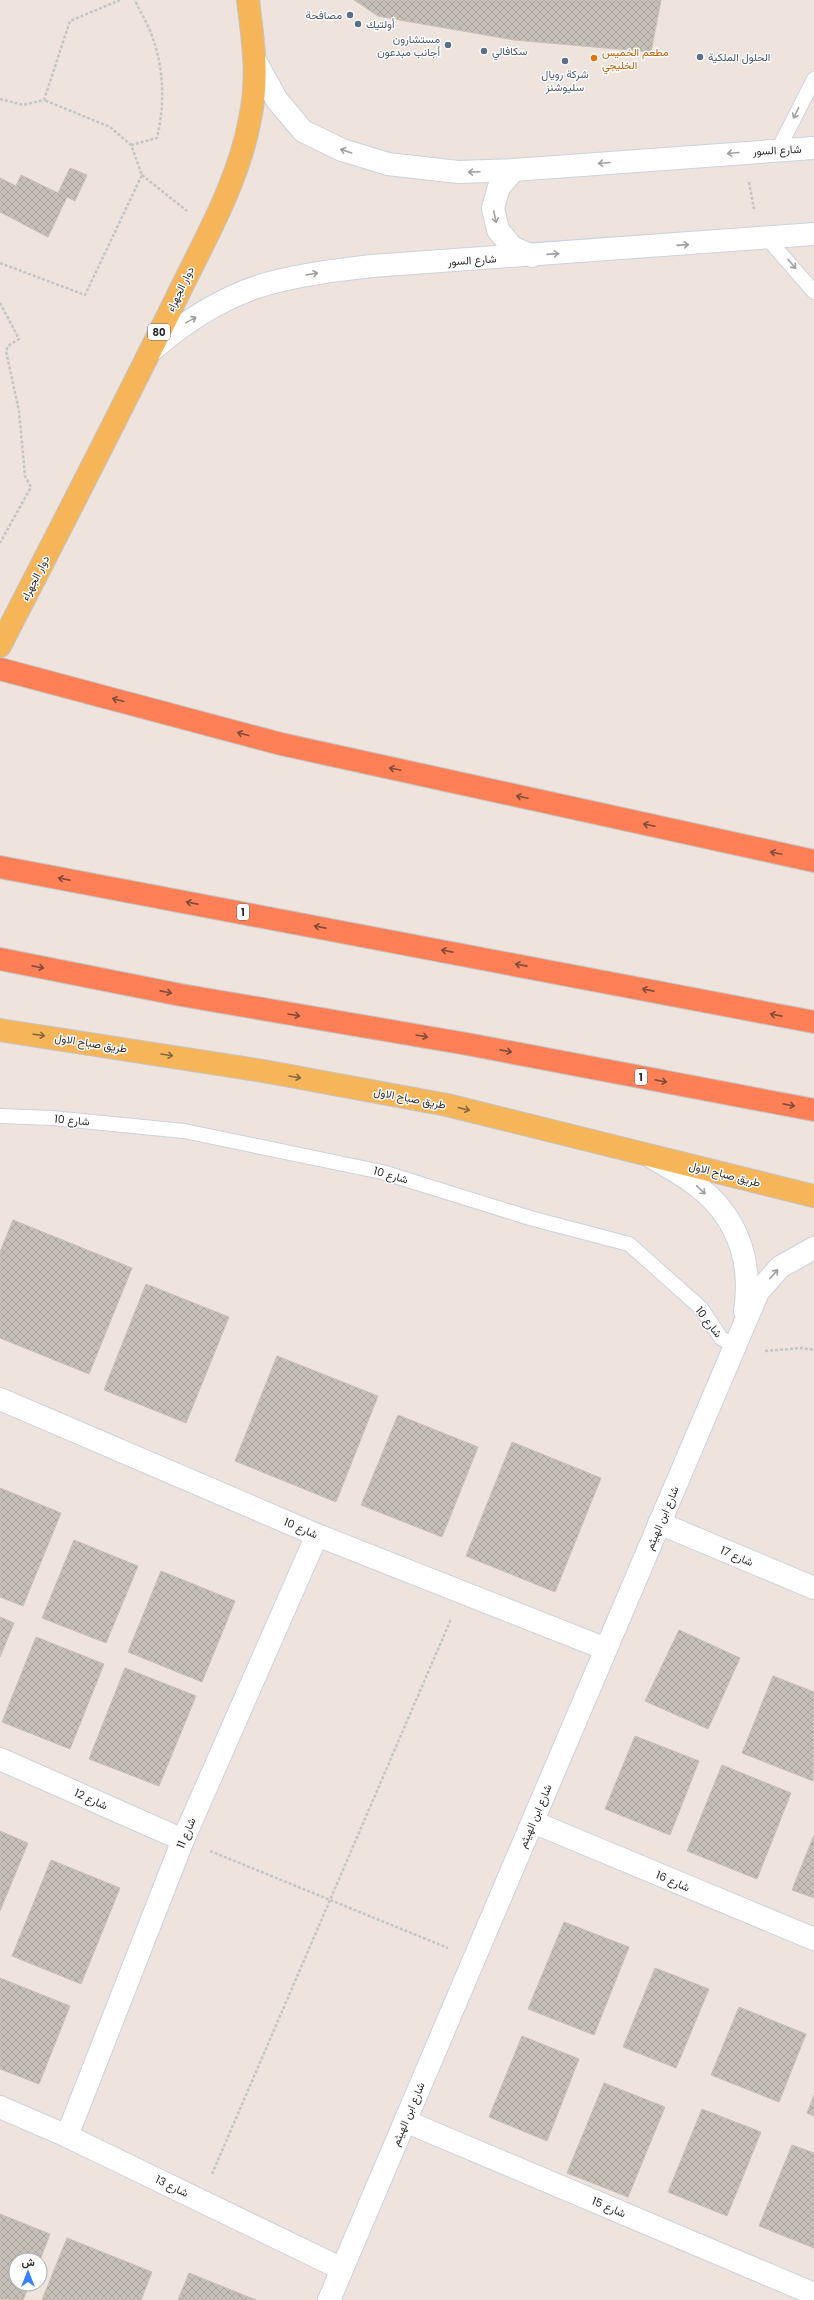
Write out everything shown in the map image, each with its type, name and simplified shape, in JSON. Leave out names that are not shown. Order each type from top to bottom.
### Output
[{"type":"highway","points":[[0,669],[281,744],[814,861]]},
{"type":"highway","name":"1","points":[[0,867],[486,958],[814,1022]]},
{"type":"highway","name":"1","points":[[0,959],[181,996],[467,1044],[814,1110]]},
{"type":"main road","name":"دوار الجهراء","points":[[0,646],[150,352],[210,229],[229,186],[247,133],[255,90],[256,62],[248,0]]},
{"type":"main road","name":"طريق صباح الاول","points":[[0,1030],[263,1071],[448,1105],[814,1196]]},
{"type":"street","name":"شارع السور","points":[[256,62],[277,100],[303,131],[342,150],[388,164],[458,172],[514,170],[814,148]]},
{"type":"street","points":[[514,170],[499,187],[493,208],[498,230],[512,246],[532,256]]},
{"type":"street","name":"شارع السور","points":[[150,352],[180,326],[226,300],[269,283],[314,273],[372,266],[532,256],[814,234]]},
{"type":"street","name":"شارع ابن الهيثم","points":[[645,1154],[693,1182],[722,1210],[738,1239],[747,1268],[748,1290],[738,1339]]},
{"type":"street","name":"شارع ابن الهيثم","points":[[329,2300],[758,1292],[780,1267],[814,1248]]},
{"type":"street","name":"شارع 10","points":[[0,1399],[317,1535],[606,1649]]},
{"type":"street","name":"شارع 17","points":[[659,1523],[814,1588]]},
{"type":"street","name":"شارع 11","points":[[67,2136],[182,1840],[317,1535]]},
{"type":"street","name":"شارع 12","points":[[0,1759],[182,1840]]},
{"type":"street","name":"شارع 16","points":[[533,1822],[814,1940]]},
{"type":"street","name":"شارع 13","points":[[0,2107],[67,2136],[342,2269]]},
{"type":"street","name":"شارع 15","points":[[405,2121],[814,2294]]},
{"type":"lane","points":[[778,150],[814,79]]},
{"type":"lane","points":[[763,239],[814,292]]},
{"type":"lane","name":"شارع 10","points":[[0,1116],[52,1118],[184,1131],[382,1172],[530,1218],[629,1244],[701,1308],[721,1338],[738,1339]]},
{"type":"path","points":[[44,100],[70,21],[112,1],[120,0]]},
{"type":"path","points":[[131,145],[157,138],[163,113],[160,66],[152,36],[134,0]]},
{"type":"path","points":[[0,99],[24,105],[44,100],[110,127],[131,145],[142,175],[210,229]]},
{"type":"path","points":[[744,152],[763,239]]},
{"type":"path","points":[[0,263],[85,294],[142,175]]},
{"type":"path","points":[[0,303],[19,339],[8,346],[6,351],[19,411],[25,476],[31,487],[0,543]]},
{"type":"path","points":[[738,1339],[766,1351],[802,1348],[814,1350]]},
{"type":"path","points":[[200,2200],[462,1593]]},
{"type":"path","points":[[182,1840],[474,1959]]},
{"type":"building","points":[[354,0],[661,0],[651,52],[514,40],[405,21],[378,16]]},
{"type":"building","points":[[70,168],[87,175],[75,201],[67,197],[48,237],[0,212],[0,178],[16,186],[21,175],[58,193]]},
{"type":"building","points":[[13,1220],[132,1268],[89,1374],[0,1338],[0,1252]]},
{"type":"building","points":[[146,1284],[229,1317],[186,1423],[104,1390]]},
{"type":"building","points":[[277,1356],[378,1396],[336,1502],[235,1461]]},
{"type":"building","points":[[398,1415],[478,1447],[442,1537],[361,1505]]},
{"type":"building","points":[[512,1442],[601,1478],[555,1592],[466,1556]]},
{"type":"building","points":[[0,1488],[61,1513],[23,1606],[0,1597]]},
{"type":"building","points":[[74,1540],[138,1566],[106,1643],[42,1618]]},
{"type":"building","points":[[161,1571],[235,1601],[202,1682],[128,1652]]},
{"type":"building","points":[[0,1617],[14,1623],[0,1657]]},
{"type":"building","points":[[679,1630],[740,1658],[708,1729],[645,1701]]},
{"type":"building","points":[[36,1637],[104,1664],[70,1749],[2,1722]]},
{"type":"building","points":[[125,1668],[196,1696],[159,1786],[89,1759]]},
{"type":"building","points":[[773,1676],[814,1692],[813,1781],[742,1753]]},
{"type":"building","points":[[635,1736],[699,1761],[670,1835],[605,1809]]},
{"type":"building","points":[[722,1765],[791,1793],[757,1879],[687,1851]]},
{"type":"building","points":[[0,1831],[28,1843],[0,1911]]},
{"type":"building","points":[[814,1835],[814,1898],[792,1890]]},
{"type":"building","points":[[51,1860],[120,1888],[81,1984],[12,1956]]},
{"type":"building","points":[[564,1922],[629,1947],[594,2035],[528,2009]]},
{"type":"building","points":[[655,1968],[709,1989],[676,2068],[623,2047]]},
{"type":"building","points":[[0,1978],[70,2006],[39,2084],[0,2069]]},
{"type":"building","points":[[739,2007],[806,2034],[779,2102],[711,2075]]},
{"type":"building","points":[[522,2036],[579,2059],[547,2141],[489,2117]]},
{"type":"building","points":[[604,2083],[665,2107],[628,2197],[567,2173]]},
{"type":"building","points":[[814,2095],[814,2116],[807,2113]]},
{"type":"building","points":[[702,2109],[761,2132],[727,2216],[668,2192]]},
{"type":"building","points":[[792,2145],[814,2153],[814,2248],[759,2226]]},
{"type":"building","points":[[0,2214],[50,2234],[43,2252],[8,2252],[8,2292],[26,2292],[23,2300],[0,2299]]},
{"type":"building","points":[[67,2238],[152,2272],[141,2300],[42,2300],[45,2292],[48,2292],[48,2285]]},
{"type":"building","points":[[189,2273],[256,2300],[178,2300]]},
{"type":"place","name":"مصافحة","points":[[350,15]]},
{"type":"place","name":"أولتيك","points":[[358,24]]},
{"type":"place","name":"مستشارون أجانب مبدعون","points":[[448,45]]},
{"type":"place","name":"سكافالي","points":[[484,51]]},
{"type":"place","name":"الحلول الملكية","points":[[700,57]]},
{"type":"place","name":"مطعم الخميس الخليجي","points":[[594,58]]},
{"type":"place","name":"شركة رويال سليوشنز","points":[[565,61]]}]
